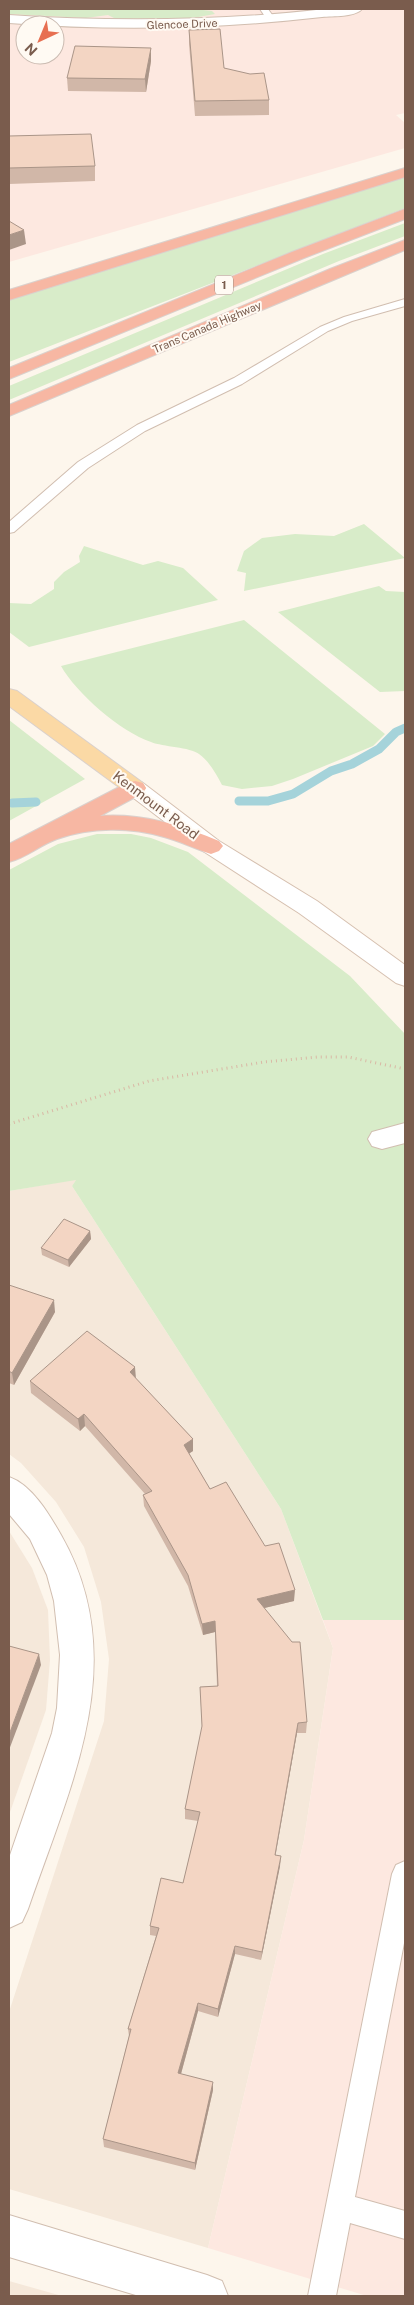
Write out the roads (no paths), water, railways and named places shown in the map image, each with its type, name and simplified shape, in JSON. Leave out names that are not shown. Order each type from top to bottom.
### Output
[{"type":"highway","points":[[9,295],[405,172]]},
{"type":"highway","name":"1","points":[[9,374],[298,255],[405,214]]},
{"type":"highway","name":"Trans Canada Highway","points":[[9,411],[336,272],[405,245]]},
{"type":"highway","points":[[9,415],[86,378]]},
{"type":"highway","points":[[9,854],[47,834],[128,783]]},
{"type":"highway","points":[[9,837],[128,783]]},
{"type":"highway","points":[[47,834],[94,822],[135,822],[158,826],[211,846]]},
{"type":"main road","name":"Kenmount Road","points":[[9,696],[128,783]]},
{"type":"street","name":"Glencoe Drive","points":[[9,19],[69,24],[120,25],[214,23],[267,14],[356,9]]},
{"type":"street","name":"Kenmount Road","points":[[128,783],[211,846],[308,907],[405,977]]},
{"type":"street","name":"Kenmount Road","points":[[308,907],[405,958]]},
{"type":"street","points":[[405,1133],[382,1139],[405,1139]]},
{"type":"street","points":[[9,1492],[41,1529],[64,1576],[75,1627],[77,1680],[69,1732],[9,1909]]},
{"type":"street","points":[[9,2236],[207,2296]]},
{"type":"lane","points":[[9,529],[83,465],[141,428],[246,377],[324,329],[348,319],[405,302]]},
{"type":"lane","points":[[322,2296],[405,1874]]},
{"type":"lane","points":[[340,2206],[405,2225]]},
{"type":"waterway","points":[[239,801],[268,801],[293,794],[331,771],[352,764],[379,749],[396,732],[405,728]]},
{"type":"waterway","points":[[12,803],[36,802]]}]
